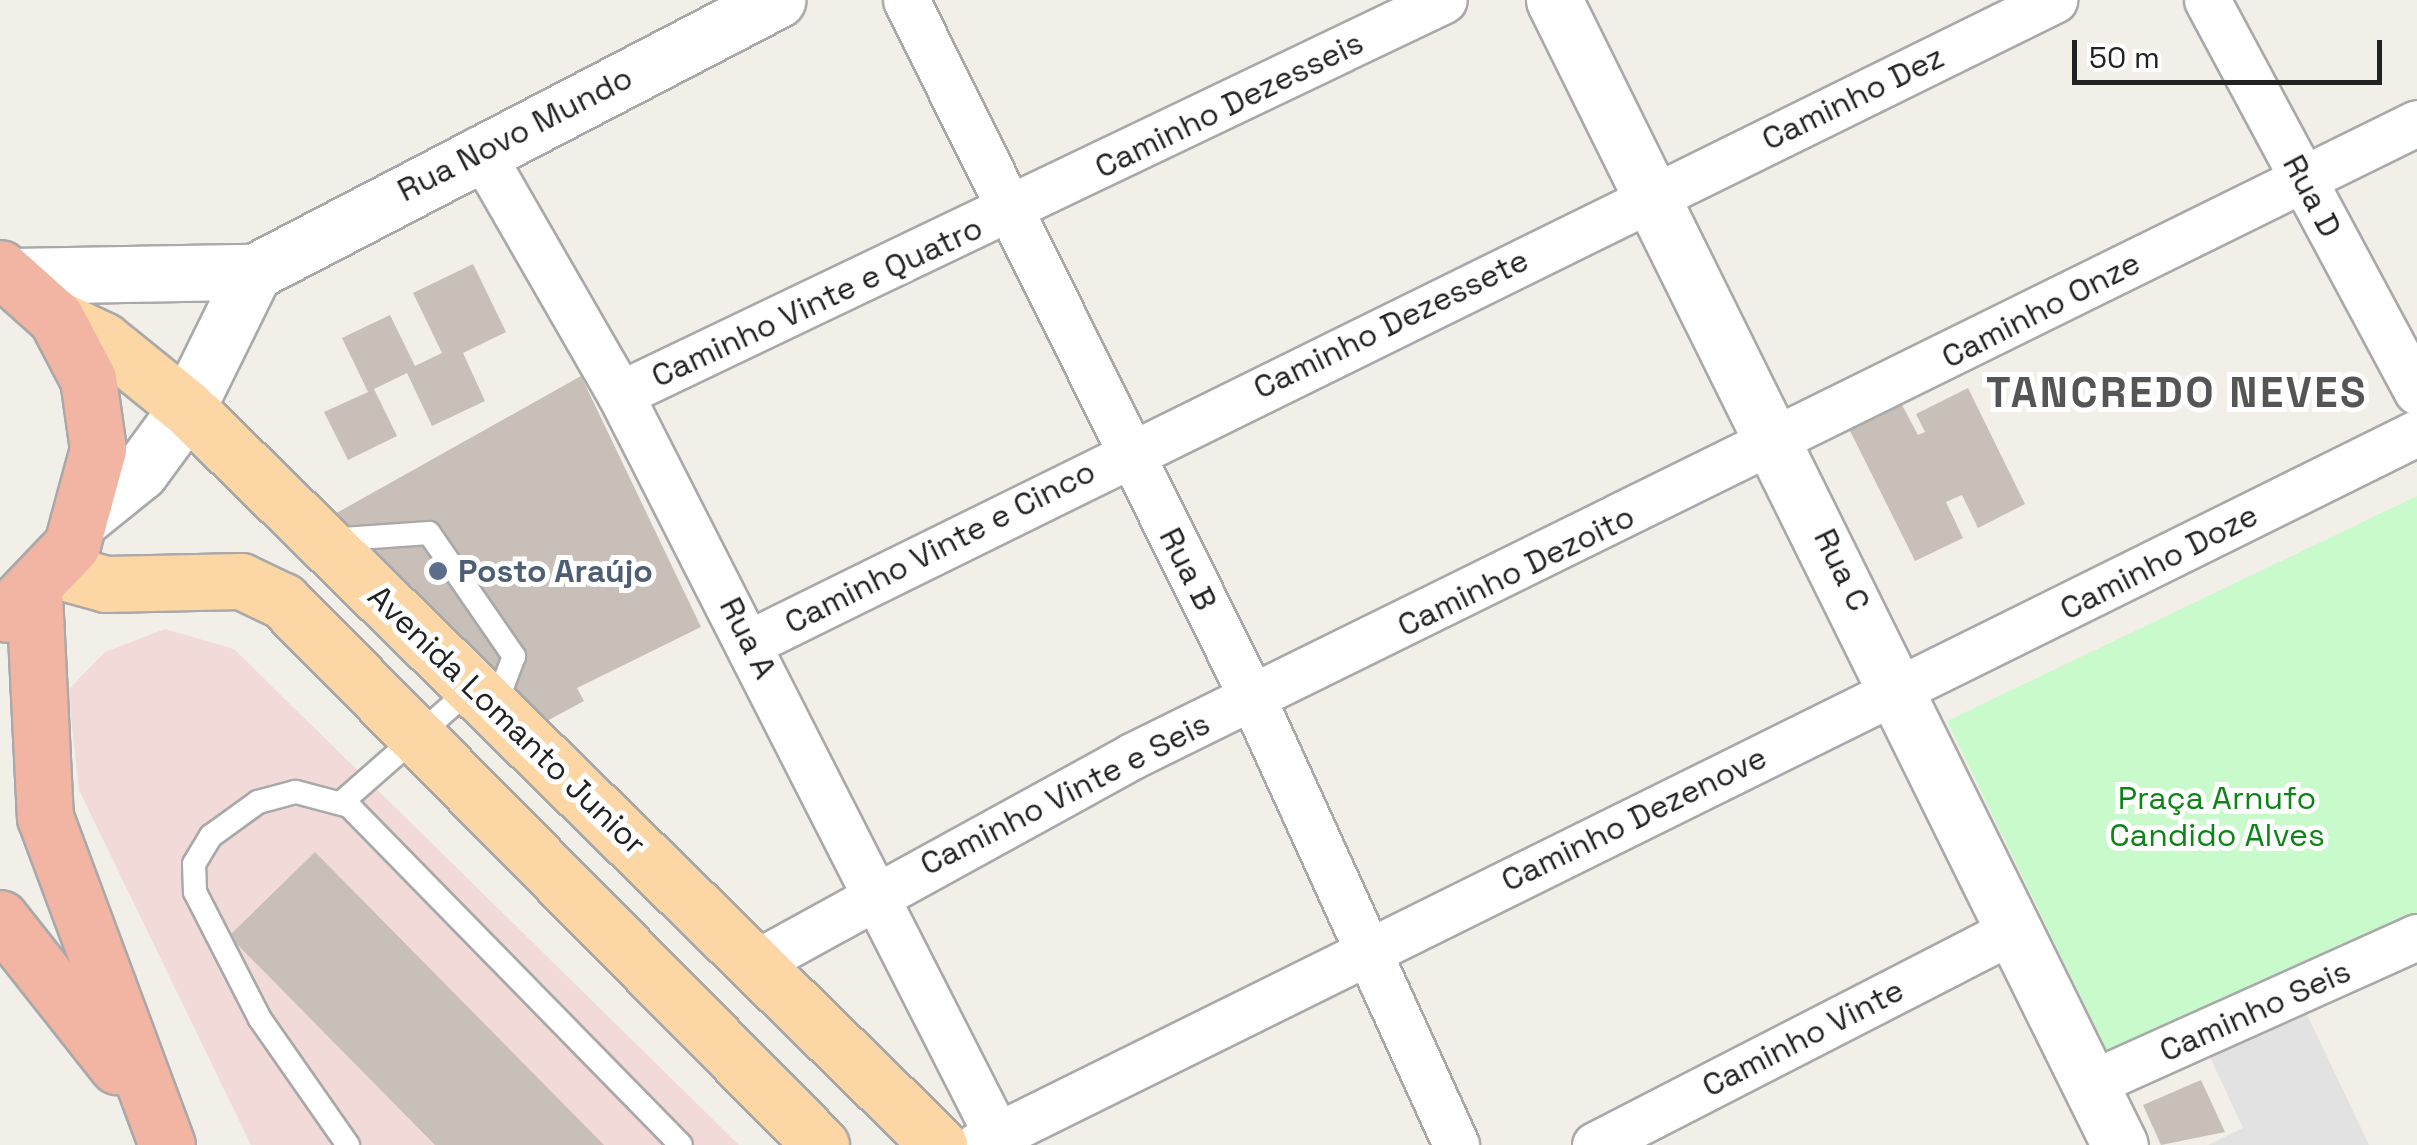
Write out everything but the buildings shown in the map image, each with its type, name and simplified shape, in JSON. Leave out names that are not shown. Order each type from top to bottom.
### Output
[{"type":"highway","points":[[7,272],[56,318],[88,380],[98,449],[84,518],[30,594],[45,818],[157,1124]]},
{"type":"highway","points":[[0,918],[157,1124]]},
{"type":"main road","name":"Avenida Lomanto Junior","points":[[56,318],[103,340],[188,408],[485,694],[939,1145]]},
{"type":"main road","points":[[30,594],[106,584],[241,581],[283,601],[821,1145]]},
{"type":"street","name":"Rua Novo Mundo","points":[[254,272],[479,150],[778,0]]},
{"type":"street","name":"Rua B","points":[[906,0],[1014,210],[1253,699],[1456,1145]]},
{"type":"street","name":"Caminho Dezesseis","points":[[1014,210],[1444,0]]},
{"type":"street","name":"Rua C","points":[[1554,0],[1902,690],[2012,931],[2120,1145]]},
{"type":"street","name":"Caminho Dez","points":[[1652,197],[2054,0]]},
{"type":"street","name":"Rua D","points":[[2207,0],[2417,391]]},
{"type":"street","name":"Caminho Onze","points":[[1779,442],[2417,123]]},
{"type":"street","name":"Rua A","points":[[479,150],[620,394],[878,890],[988,1141]]},
{"type":"street","name":"Caminho Dezessete","points":[[1130,452],[1652,197]]},
{"type":"street","name":"Caminho Vinte e Quatro","points":[[620,394],[1014,210]]},
{"type":"street","points":[[7,272],[254,272],[188,408],[140,472],[84,518]]},
{"type":"street","name":"Caminho Doze","points":[[1902,690],[2417,433]]},
{"type":"street","name":"Caminho Dezoito","points":[[1253,699],[1779,442]]},
{"type":"street","name":"Caminho Vinte e Cinco","points":[[750,642],[1130,452]]},
{"type":"street","name":"Caminho Dezenove","points":[[988,1141],[1367,949],[1902,690]]},
{"type":"street","name":"Caminho Vinte e Seis","points":[[754,964],[878,890],[1253,699]]},
{"type":"street","name":"Caminho Vinte","points":[[1594,1145],[2012,931]]},
{"type":"street","name":"Caminho Seis","points":[[2092,1083],[2417,937]]},
{"type":"lane","points":[[322,541],[430,532],[514,656],[485,694],[418,736],[342,802]]},
{"type":"lane","points":[[348,1145],[260,1019],[195,892],[194,864],[211,836],[258,802],[324,792],[342,802],[681,1145]]},
{"type":"shaded area","points":[[165,629],[234,649],[739,1145],[251,1145],[79,790],[68,690],[105,652]]},
{"type":"shaded area","points":[[2304,1008],[2369,1145],[2208,1145],[2243,1128],[2208,1053]]},
{"type":"green space","name":"Praça Arnufo Candido Alves","points":[[2417,496],[2417,949],[2125,1088],[1947,721]]},
{"type":"place","name":"Posto Araújo","points":[[438,571]]},
{"type":"district","name":"TANCREDO NEVES","points":[[2177,393]]}]
